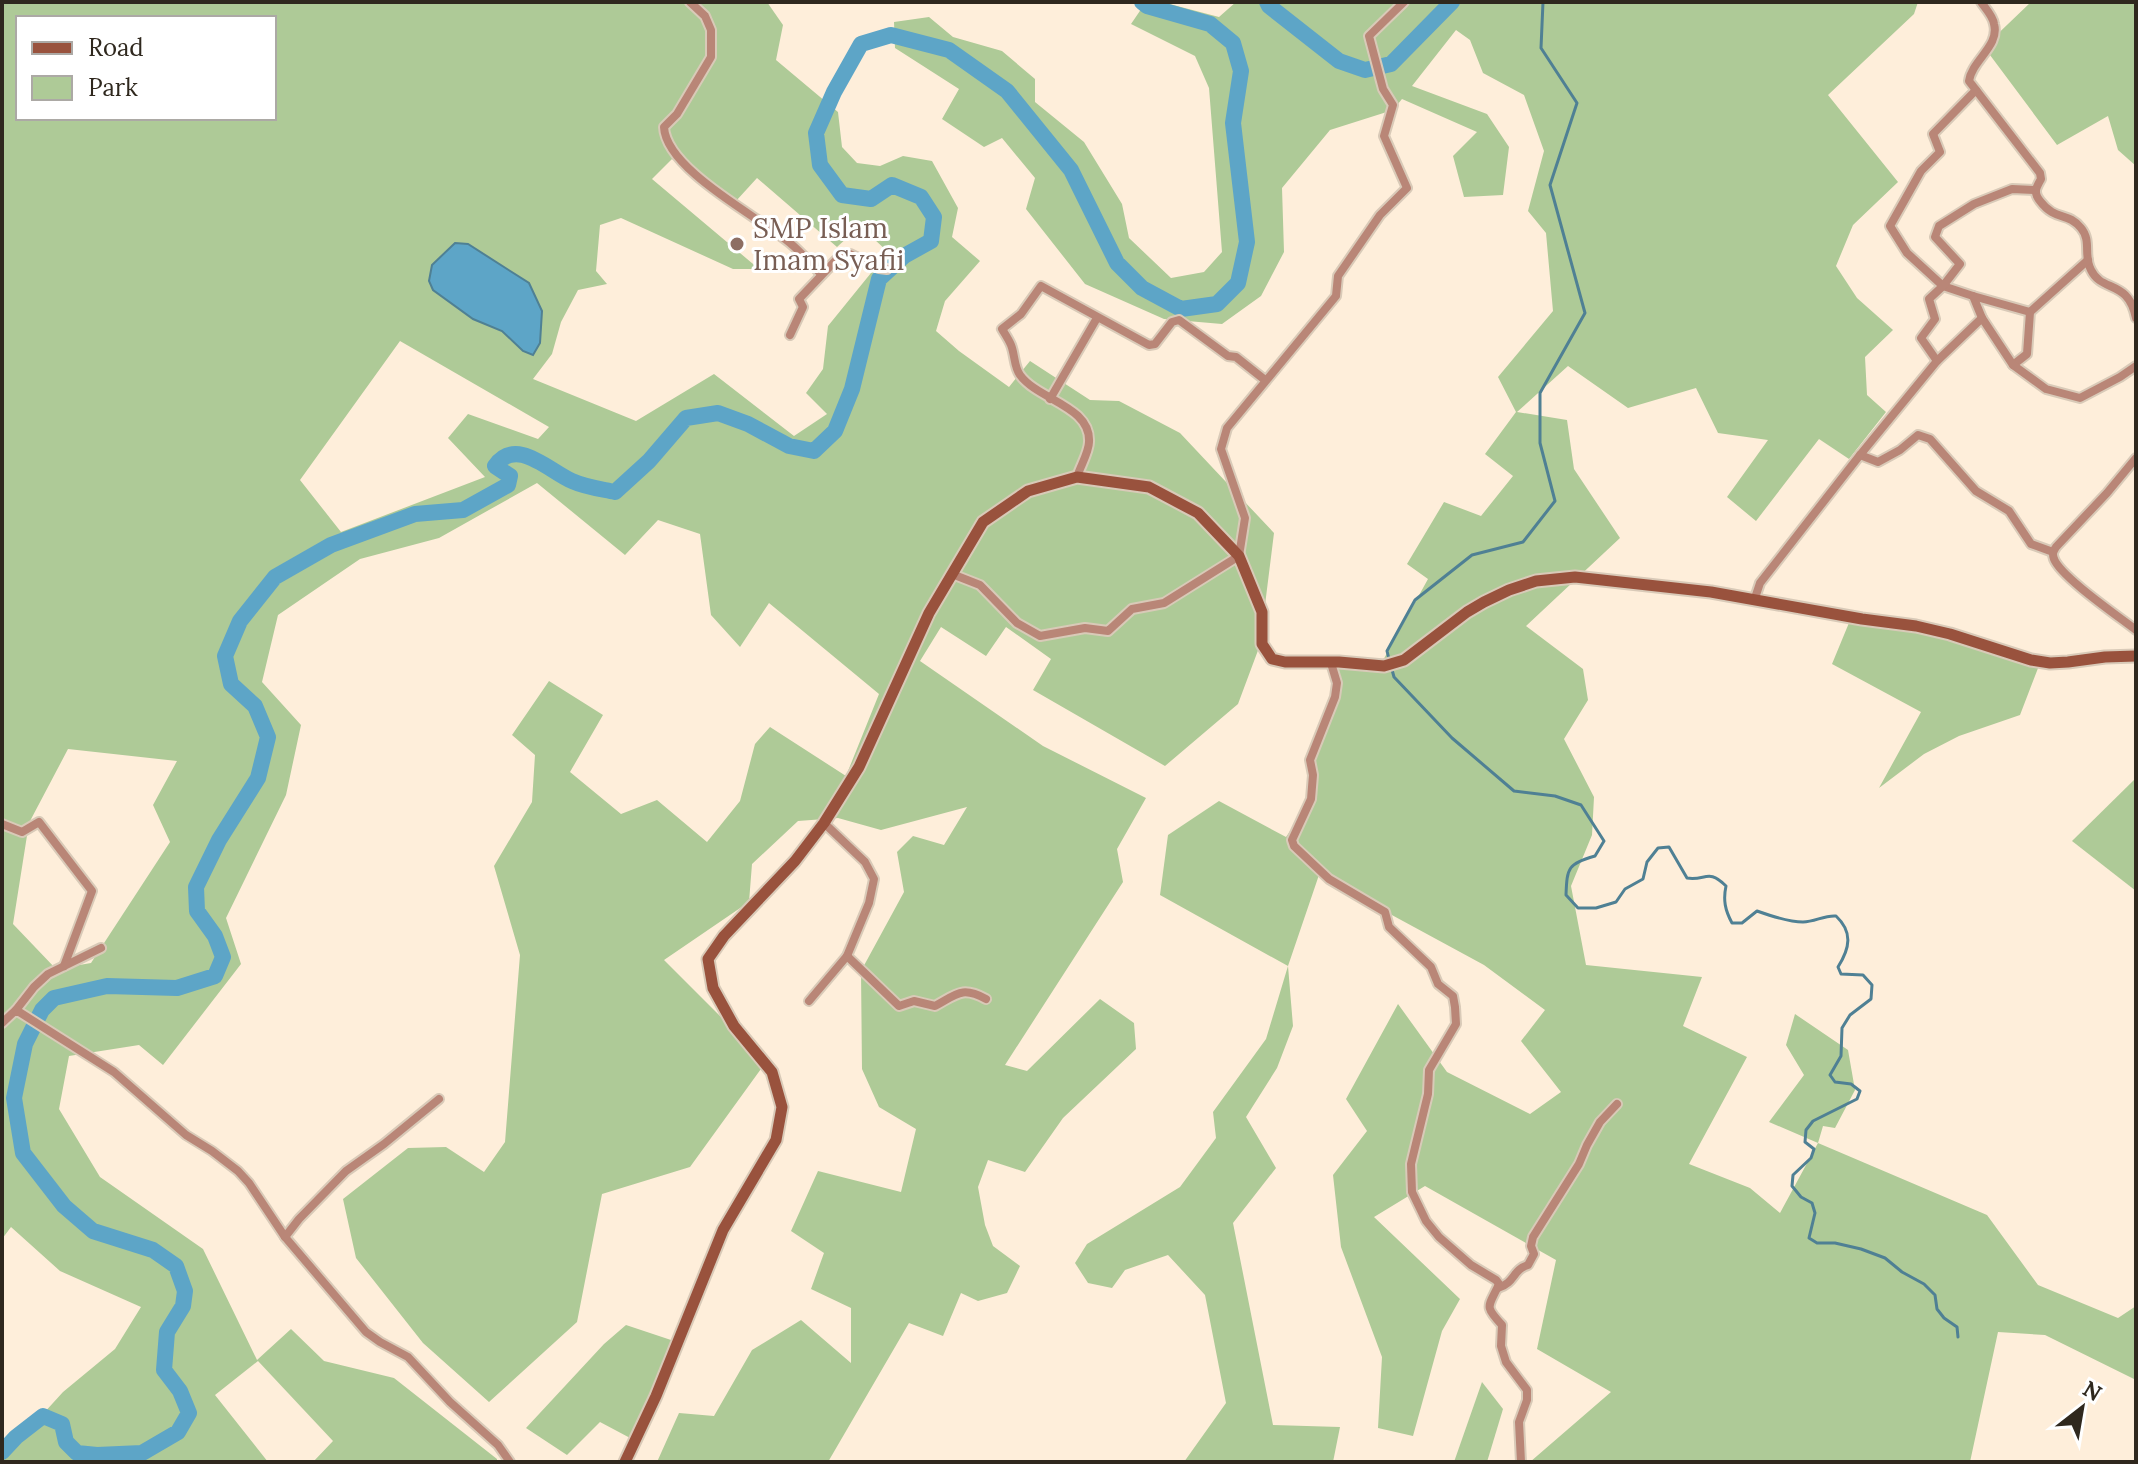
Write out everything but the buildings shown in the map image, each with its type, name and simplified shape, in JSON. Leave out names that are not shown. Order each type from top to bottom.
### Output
[{"type":"street","points":[[690,2],[705,16],[711,30],[711,57],[677,114],[664,127],[667,141],[680,161],[732,203],[789,242],[821,274]]},
{"type":"street","points":[[952,574],[980,585],[1017,623],[1040,636],[1085,628],[1108,631],[1132,609],[1164,603],[1239,556],[1245,518],[1221,449],[1227,428],[1336,296],[1338,276],[1380,215],[1407,188],[1384,136],[1393,105],[1383,89],[1369,36],[1404,2]]},
{"type":"street","points":[[1981,2],[1994,22],[1995,33],[1992,43],[1970,72],[1969,81],[2040,173],[2035,195],[2048,211],[2074,220],[2083,229],[2089,245],[2090,269],[2130,299],[2136,318]]},
{"type":"street","points":[[1976,90],[1933,134],[1940,152],[1921,171],[1890,226],[1907,253],[1943,286],[2030,312]]},
{"type":"street","points":[[1937,361],[1921,338],[1935,319],[1929,299],[1960,264],[1935,237],[1939,226],[1974,204],[2012,189],[2036,190]]},
{"type":"street","points":[[790,335],[803,307],[799,299],[838,258],[850,254],[887,269]]},
{"type":"street","points":[[2013,365],[2027,354],[2030,312],[2088,260]]},
{"type":"street","points":[[1077,477],[1090,442],[1086,424],[1074,411],[1050,399],[1018,373],[1012,347],[1002,329],[1021,314],[1041,286],[1149,345],[1155,344],[1172,322],[1179,320],[1265,380]]},
{"type":"street","points":[[1973,296],[1982,318],[2013,365],[2046,389],[2080,398],[2136,366]]},
{"type":"street","points":[[1050,399],[1097,318]]},
{"type":"street","points":[[1755,598],[1760,583],[1860,455],[1937,361],[1982,318]]},
{"type":"street","points":[[1860,455],[1878,462],[1918,435],[1930,439],[1976,491],[2009,511],[2031,544],[2053,552]]},
{"type":"street","points":[[2136,458],[2053,552],[2059,567],[2090,596],[2136,630]]},
{"type":"street","points":[[625,1462],[656,1396],[723,1230],[776,1140],[782,1107],[772,1072],[734,1026],[713,988],[708,959],[724,936],[795,861],[824,823],[859,767],[929,613],[983,522],[1028,491],[1077,477],[1149,487],[1198,513],[1239,556],[1262,612],[1262,644],[1272,659],[1285,662],[1384,666],[1396,663],[1484,602],[1509,590],[1553,578],[1575,577],[1755,598],[1916,626],[2040,661],[2068,662],[2136,656]]},
{"type":"street","points":[[1331,663],[1337,683],[1335,697],[1310,760],[1313,775],[1311,799],[1292,840],[1294,846],[1329,879],[1385,912],[1389,927],[1431,967],[1438,984],[1453,996],[1456,1024],[1429,1070],[1428,1094],[1411,1164],[1412,1192],[1426,1221],[1439,1237],[1499,1284],[1488,1304],[1489,1312],[1502,1325],[1501,1346],[1506,1362],[1527,1390],[1527,1400],[1519,1422],[1521,1462]]},
{"type":"street","points":[[2,824],[22,832],[39,822],[92,891],[64,966]]},
{"type":"street","points":[[809,1001],[847,956],[869,903],[874,879],[865,862],[824,823]]},
{"type":"street","points":[[2,1023],[48,974],[101,948]]},
{"type":"street","points":[[847,956],[899,1006],[914,1001],[935,1006],[962,991],[971,991],[986,999]]},
{"type":"street","points":[[16,1010],[114,1072],[186,1135],[238,1171],[285,1237],[366,1332],[408,1357],[450,1402],[498,1445],[510,1462]]},
{"type":"street","points":[[285,1237],[346,1171],[439,1099]]},
{"type":"street","points":[[1498,1288],[1508,1285],[1520,1268],[1528,1265],[1534,1254],[1531,1246],[1533,1237],[1579,1164],[1600,1122],[1617,1104]]},
{"type":"green space","points":[[2,2],[767,2],[783,25],[776,60],[838,112],[842,147],[857,163],[880,166],[903,156],[932,161],[958,208],[952,237],[980,261],[945,301],[936,331],[1009,387],[1030,361],[1090,400],[1119,401],[1180,433],[1274,533],[1260,645],[1238,704],[1165,766],[1033,690],[1051,659],[1006,627],[986,656],[941,627],[920,661],[1043,746],[1146,798],[1117,849],[1123,882],[1005,1065],[1027,1071],[1100,999],[1134,1023],[1136,1049],[1063,1118],[1025,1172],[988,1160],[978,1187],[985,1225],[993,1246],[1020,1266],[1007,1293],[978,1301],[961,1293],[943,1336],[909,1323],[828,1462],[657,1462],[679,1413],[714,1416],[752,1350],[801,1320],[851,1363],[851,1308],[811,1289],[824,1253],[791,1231],[818,1171],[901,1192],[916,1129],[879,1107],[862,1069],[861,971],[904,892],[897,852],[913,836],[944,845],[967,807],[881,830],[838,818],[798,821],[752,864],[749,902],[664,960],[766,1062],[690,1167],[602,1194],[577,1322],[489,1402],[423,1343],[356,1258],[343,1199],[408,1148],[446,1147],[484,1172],[505,1142],[520,955],[494,866],[532,802],[535,755],[512,735],[549,681],[603,715],[570,772],[621,814],[657,800],[707,842],[740,801],[755,744],[770,727],[846,776],[879,694],[769,603],[740,647],[711,615],[700,534],[658,520],[625,555],[537,483],[439,538],[360,559],[278,615],[262,682],[301,725],[286,795],[226,918],[241,964],[163,1065],[139,1045],[69,1056],[59,1109],[100,1177],[203,1249],[257,1360],[291,1329],[324,1361],[394,1378],[497,1462],[313,1462],[333,1441],[258,1361],[215,1395],[268,1462],[2,1462],[63,1392],[115,1349],[141,1307],[60,1271],[11,1227],[2,1239]],"holes":[[[672,159],[736,201],[757,178],[837,247],[860,226],[888,252],[828,326],[823,369],[806,393],[827,414],[794,436],[714,374],[636,421],[533,379],[552,354],[561,322],[578,290],[607,284],[596,271],[600,225],[621,218],[733,269],[759,269],[652,179]],[[468,244],[529,283],[542,311],[533,354],[523,351],[502,331]],[[400,341],[549,427],[538,439],[468,414],[448,438],[485,477],[341,532],[300,480]],[[68,749],[177,761],[153,805],[170,842],[91,963],[56,969],[13,924],[29,823]]]},
{"type":"green space","points":[[1146,2],[1162,2],[1219,17],[1236,2],[1918,2],[1914,14],[1828,95],[1898,182],[1853,225],[1836,266],[1857,298],[1893,330],[1865,357],[1867,395],[1886,412],[1849,459],[1819,439],[1756,521],[1727,497],[1768,440],[1718,433],[1696,388],[1628,408],[1568,366],[1517,412],[1567,420],[1574,469],[1620,538],[1526,626],[1583,669],[1588,700],[1564,739],[1594,797],[1592,835],[1571,886],[1586,965],[1702,977],[1683,1026],[1747,1057],[1689,1164],[1750,1188],[1780,1213],[1818,1143],[1987,1215],[2038,1285],[2118,1318],[2136,1306],[2136,1380],[2045,1335],[1998,1332],[1970,1462],[1530,1462],[1611,1392],[1537,1349],[1556,1260],[1425,1186],[1374,1217],[1460,1299],[1442,1331],[1413,1436],[1378,1428],[1382,1357],[1341,1247],[1333,1175],[1367,1131],[1346,1099],[1398,1004],[1447,1072],[1530,1114],[1561,1092],[1521,1041],[1545,1010],[1484,965],[1320,872],[1288,966],[1160,895],[1168,835],[1219,801],[1286,837],[1313,798],[1309,753],[1334,691],[1329,663],[1381,664],[1428,579],[1407,564],[1444,502],[1481,516],[1513,476],[1485,454],[1516,412],[1498,377],[1553,311],[1546,233],[1528,211],[1544,151],[1524,95],[1483,73],[1470,40],[1456,30],[1412,86],[1487,114],[1509,147],[1503,195],[1464,197],[1453,156],[1477,132],[1402,99],[1393,110],[1330,130],[1282,188],[1284,252],[1261,296],[1222,324],[1164,319],[1085,284],[1026,209],[1035,178],[1002,138],[984,147],[942,119],[959,89],[895,48],[894,22],[929,17],[953,37],[1002,51],[1035,79],[1035,102],[1084,142],[1122,204],[1129,238],[1171,278],[1204,272],[1222,252],[1209,88],[1195,56],[1131,24]]},
{"type":"green space","points":[[2031,2],[2136,2],[2136,166],[2118,150],[2108,116],[2057,145],[1984,47]]},
{"type":"green space","points":[[1851,618],[1948,631],[2040,663],[2020,715],[1959,736],[1924,754],[1879,788],[1921,712],[1832,664]]},
{"type":"green space","points":[[2136,778],[2136,891],[2072,841]]},
{"type":"green space","points":[[1288,966],[1293,1026],[1277,1068],[1246,1117],[1276,1168],[1233,1223],[1273,1425],[1340,1427],[1333,1462],[1184,1462],[1226,1403],[1205,1295],[1168,1255],[1125,1270],[1112,1288],[1088,1283],[1075,1263],[1087,1244],[1180,1187],[1216,1138],[1213,1112],[1266,1039]]},
{"type":"green space","points":[[1795,1014],[1848,1050],[1855,1090],[1835,1128],[1823,1126],[1818,1143],[1769,1122],[1804,1075],[1786,1045]]},
{"type":"green space","points":[[626,1325],[677,1342],[632,1439],[600,1422],[567,1455],[526,1428],[604,1344]]},
{"type":"green space","points":[[1482,1382],[1503,1409],[1487,1462],[1454,1462]]},
{"type":"water","points":[[455,243],[468,244],[529,283],[542,311],[540,343],[533,355],[523,351],[502,331],[473,319],[433,290],[429,281],[432,265]]},
{"type":"waterway","points":[[2,1452],[43,1416],[62,1424],[66,1442],[77,1453],[142,1453],[178,1432],[189,1413],[180,1391],[164,1370],[167,1332],[183,1306],[185,1291],[176,1266],[153,1250],[93,1231],[64,1206],[23,1153],[14,1098],[25,1044],[42,1010],[54,998],[107,986],[177,988],[215,976],[223,957],[215,936],[197,911],[196,887],[219,840],[258,778],[268,737],[255,706],[231,684],[225,656],[240,621],[275,577],[331,545],[415,514],[463,510],[508,485],[510,476],[495,466],[513,454],[533,458],[577,483],[615,492],[649,461],[686,418],[718,413],[748,424],[789,446],[814,451],[835,431],[852,389],[879,279],[904,256],[931,241],[934,217],[921,197],[892,185],[871,199],[842,195],[820,165],[816,133],[834,92],[861,44],[891,35],[949,50],[1007,91],[1071,170],[1117,263],[1142,288],[1181,309],[1217,304],[1238,283],[1247,242],[1233,123],[1241,71],[1233,43],[1210,24],[1142,2]]},
{"type":"waterway","points":[[1267,2],[1339,61],[1365,70],[1391,64],[1452,2]]},
{"type":"waterway","points":[[1389,659],[1387,651],[1415,600],[1472,555],[1523,542],[1555,501],[1540,443],[1540,393],[1585,313],[1550,185],[1577,103],[1541,48],[1543,2]]},
{"type":"waterway","points":[[1391,666],[1394,677],[1452,738],[1514,791],[1555,796],[1581,805],[1604,841],[1595,856],[1574,864],[1568,872],[1566,895],[1578,908],[1596,908],[1616,902],[1625,889],[1643,879],[1647,862],[1658,848],[1669,847],[1687,878],[1711,876],[1726,886],[1725,905],[1732,923],[1742,923],[1757,911],[1791,921],[1807,922],[1836,916],[1845,928],[1848,940],[1838,967],[1841,974],[1863,975],[1872,985],[1871,999],[1850,1015],[1842,1028],[1841,1056],[1830,1075],[1835,1082],[1851,1084],[1860,1091],[1857,1099],[1813,1121],[1806,1130],[1805,1142],[1814,1149],[1811,1158],[1793,1175],[1792,1186],[1801,1197],[1812,1203],[1815,1213],[1809,1238],[1817,1243],[1835,1243],[1885,1258],[1935,1295],[1937,1309],[1957,1327],[1958,1337]]},
{"type":"place","name":"SMP Islam Imam Syafii","points":[[737,244]]}]
